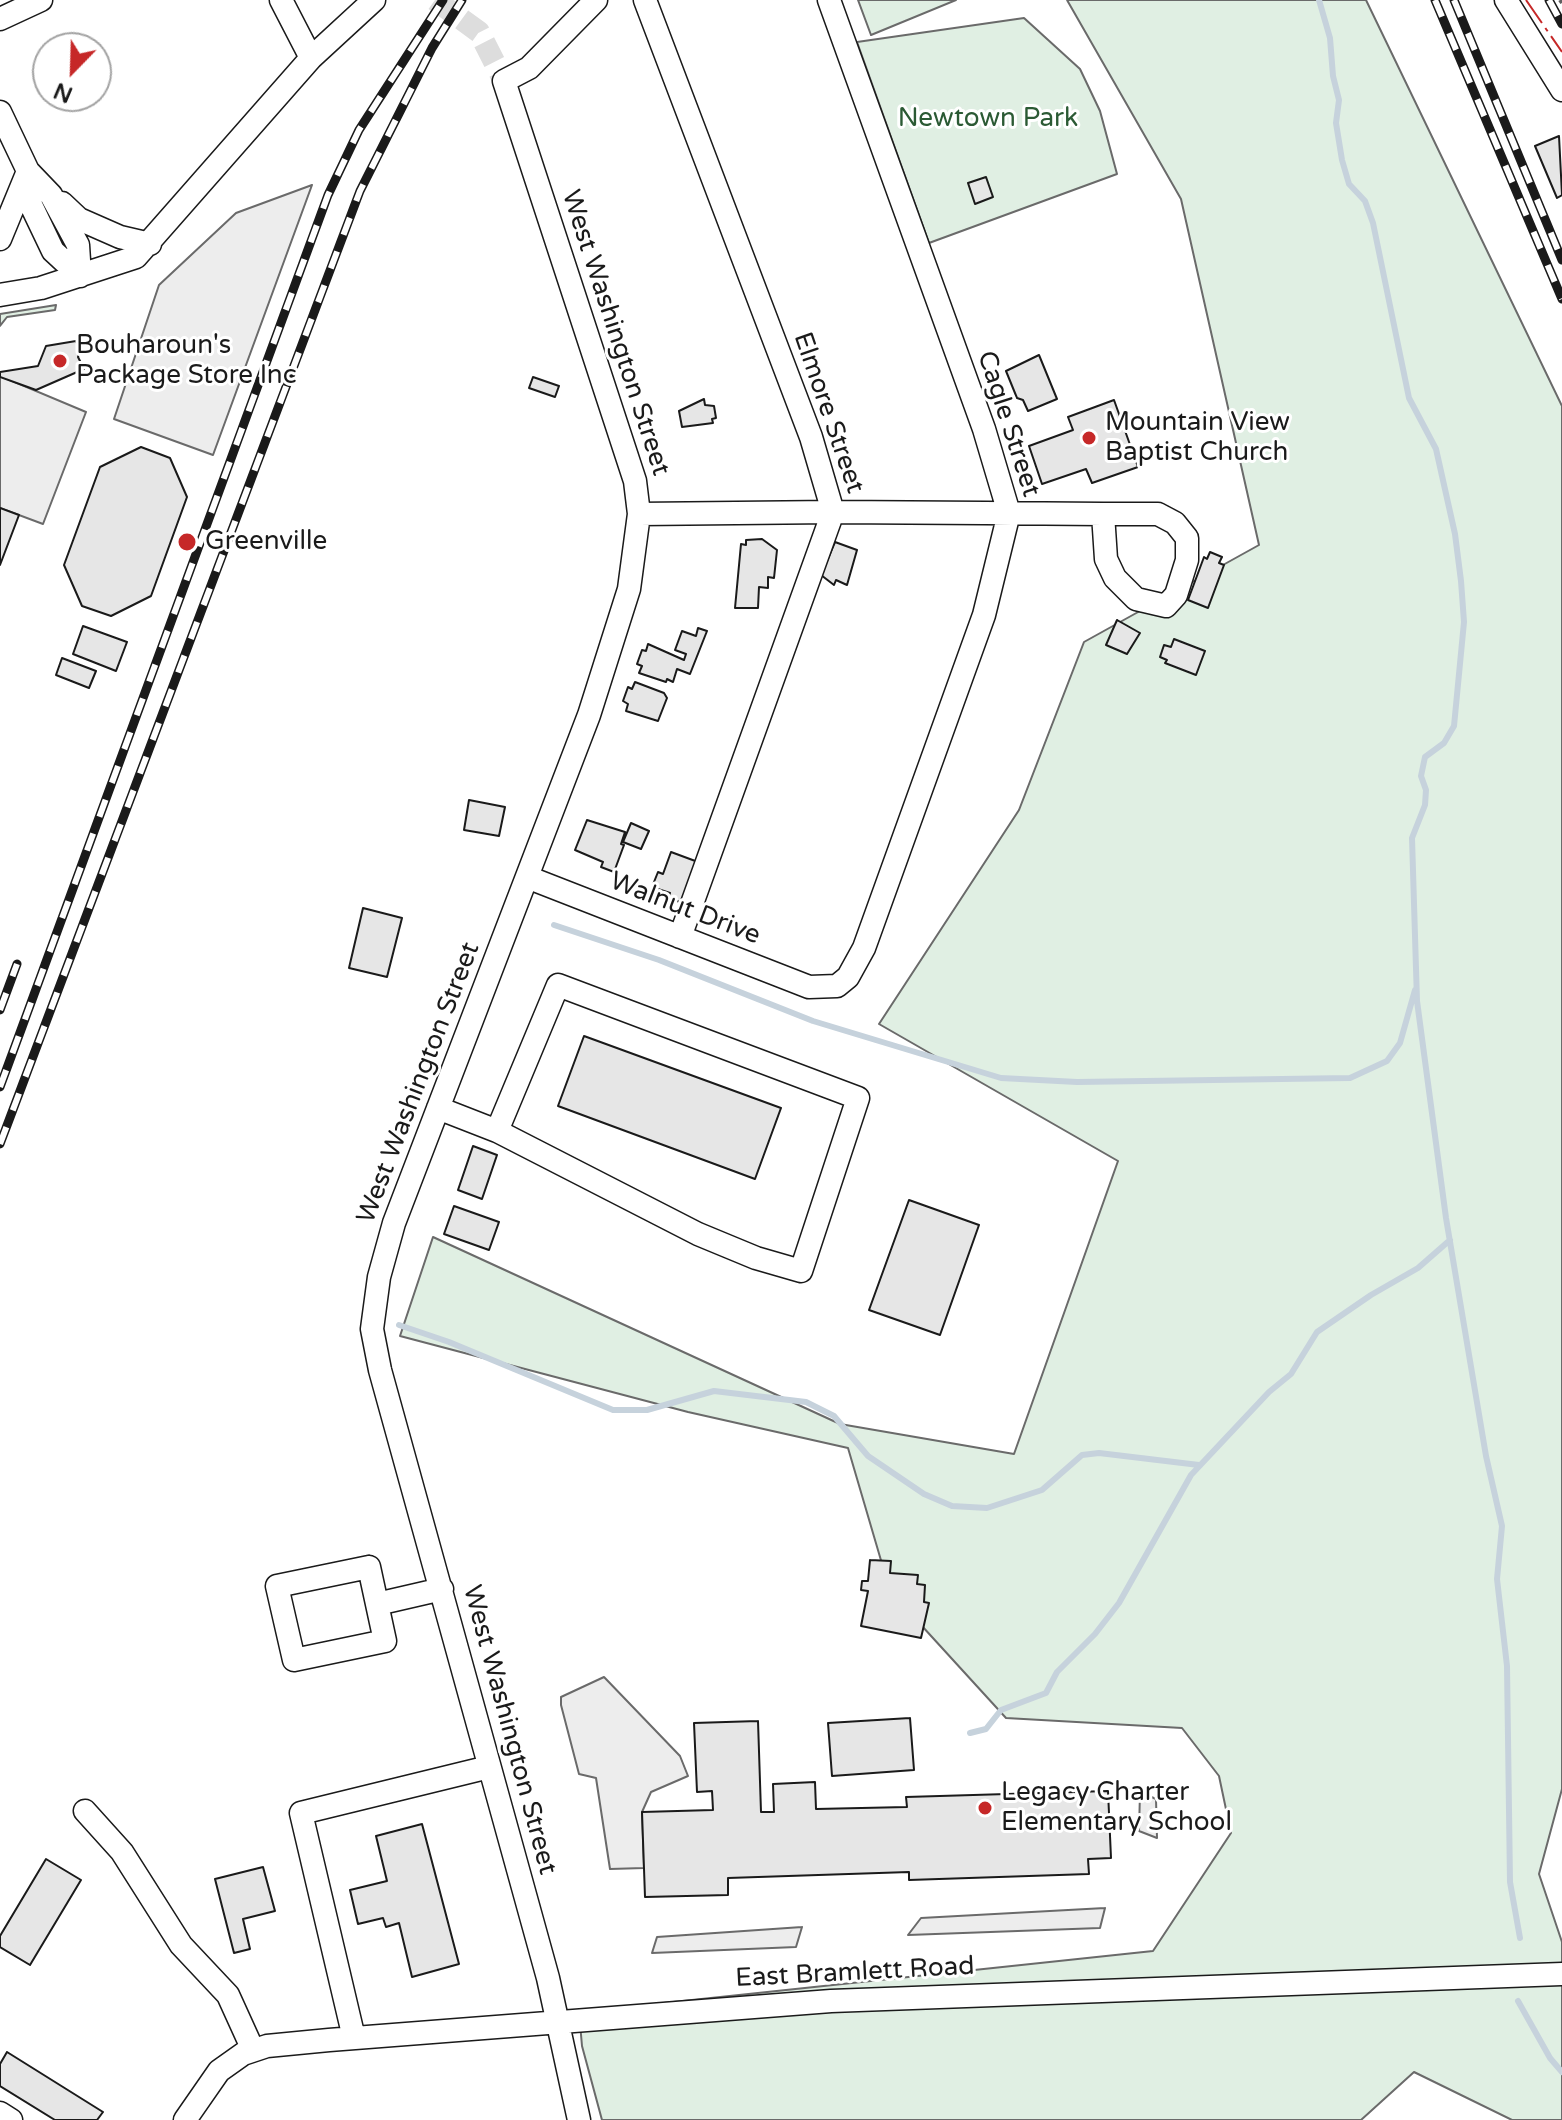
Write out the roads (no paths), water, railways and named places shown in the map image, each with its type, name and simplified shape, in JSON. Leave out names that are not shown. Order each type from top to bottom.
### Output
[{"type":"street","points":[[0,19],[41,0]]},
{"type":"street","points":[[281,0],[311,58]]},
{"type":"street","points":[[0,295],[80,276],[136,257],[311,58],[374,0]]},
{"type":"street","name":"West Washington Street","points":[[579,2120],[557,2020],[380,1370],[372,1329],[379,1277],[394,1223],[615,640],[629,589],[639,514],[625,442],[504,81],[529,68],[596,0]]},
{"type":"street","name":"Elmore Street","points":[[645,0],[811,437],[833,512],[680,937]]},
{"type":"street","name":"Cagle Street","points":[[824,987],[837,986],[848,977],[864,948],[984,615],[1009,513],[984,429],[829,0]]},
{"type":"street","points":[[1506,0],[1562,90]]},
{"type":"street","points":[[0,112],[28,171],[51,195],[79,219],[120,237],[150,244]]},
{"type":"street","points":[[28,171],[31,205],[53,251],[80,276]]},
{"type":"street","points":[[1,236],[28,171]]},
{"type":"street","points":[[51,195],[78,245],[80,276]]},
{"type":"street","points":[[639,514],[833,512],[1158,514],[1175,523],[1187,538],[1183,572],[1176,595],[1166,606],[1136,599],[1115,578],[1106,559],[1103,514]]},
{"type":"street","name":"Walnut Drive","points":[[527,877],[809,987],[824,987]]},
{"type":"street","points":[[438,1108],[497,1131],[698,1234],[756,1258],[801,1271],[858,1098],[558,985],[497,1131]]},
{"type":"street","points":[[369,1567],[377,1604],[385,1641],[294,1660],[277,1586],[369,1567]]},
{"type":"street","points":[[377,1604],[442,1589]]},
{"type":"street","points":[[354,2038],[301,1813],[489,1767]]},
{"type":"street","points":[[85,1811],[122,1852],[181,1945],[228,1995],[253,2050]]},
{"type":"street","name":"East Bramlett Road","points":[[185,2120],[219,2071],[253,2050],[354,2038],[831,2001],[1562,1974]]},
{"type":"street","points":[[0,2113],[11,2120]]},
{"type":"waterway","points":[[1319,0],[1330,38],[1333,76],[1339,100],[1336,123],[1342,160],[1349,184],[1365,201],[1373,223],[1409,398],[1436,449],[1455,534],[1461,581],[1464,622],[1454,726],[1444,743],[1425,757],[1421,776],[1426,790],[1425,805],[1412,838],[1417,1001],[1446,1218],[1486,1456],[1502,1526],[1497,1579],[1507,1666],[1510,1882],[1520,1938]]},
{"type":"waterway","points":[[554,925],[659,960],[813,1021],[1001,1078],[1077,1082],[1350,1078],[1387,1061],[1400,1043],[1415,990]]},
{"type":"waterway","points":[[970,1733],[986,1729],[1001,1710],[1046,1693],[1057,1672],[1095,1634],[1119,1603],[1191,1475],[1269,1392],[1291,1374],[1317,1332],[1418,1268],[1450,1240]]},
{"type":"waterway","points":[[399,1325],[449,1342],[613,1410],[647,1410],[714,1391],[806,1402],[834,1416],[868,1456],[924,1494],[952,1506],[987,1508],[1042,1490],[1082,1455],[1099,1453],[1199,1465]]},
{"type":"waterway","points":[[1518,2001],[1550,2058],[1562,2072]]},
{"type":"tunnel","points":[[435,0],[479,32],[504,81]]},
{"type":"railway","points":[[0,1087],[328,195],[359,130],[443,0]]},
{"type":"railway","points":[[0,1144],[360,191],[432,48],[462,0]]},
{"type":"railway","points":[[1435,0],[1562,299]]},
{"type":"railway","points":[[1454,0],[1562,260]]},
{"type":"railway","points":[[1549,0],[1562,24]]},
{"type":"railway","points":[[0,1010],[17,964]]},
{"type":"place","name":"Bouharoun's Package Store Inc","points":[[60,361]]},
{"type":"place","name":"Mountain View Baptist Church","points":[[1089,438]]},
{"type":"place","name":"Greenville","points":[[187,542]]},
{"type":"place","name":"Legacy Charter Elementary School","points":[[985,1808]]},
{"type":"park label","name":"Newtown Park","points":[[988,119]]}]
